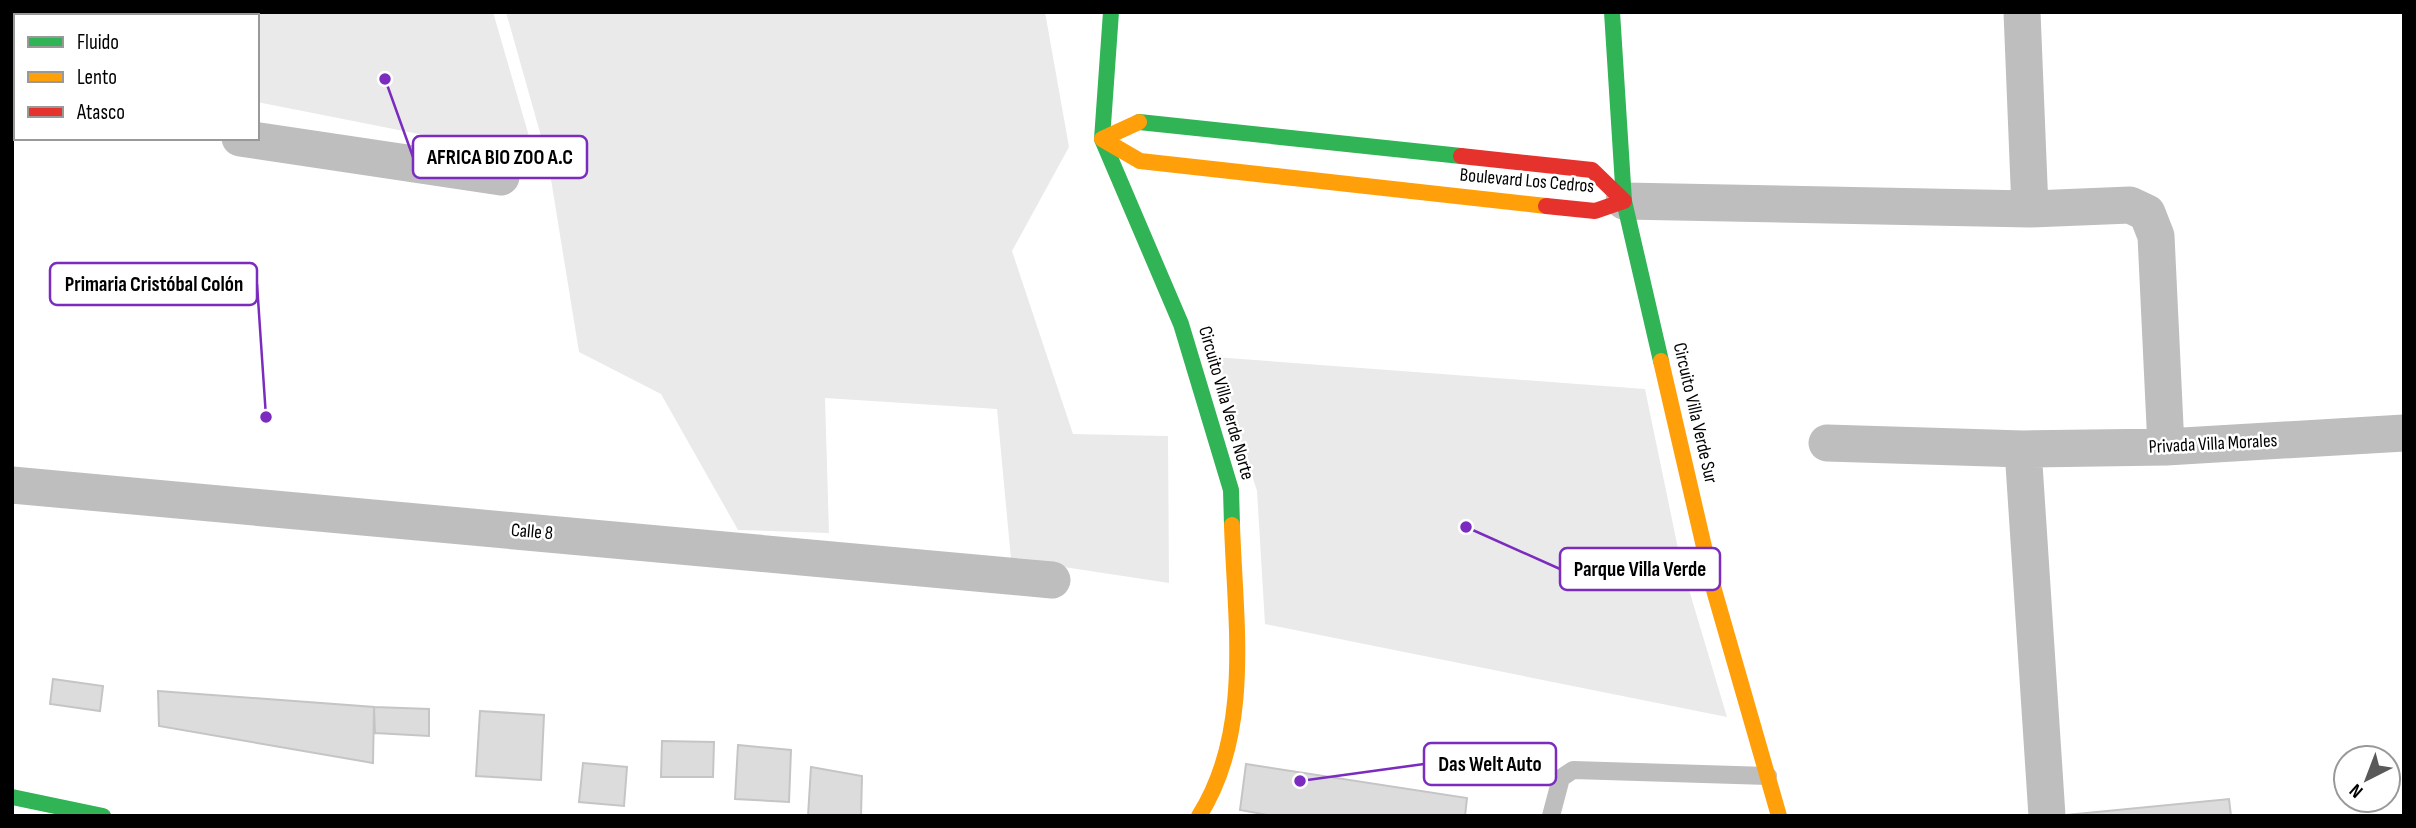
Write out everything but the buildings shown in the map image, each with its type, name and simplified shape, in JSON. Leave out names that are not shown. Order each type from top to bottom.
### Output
[{"type":"street","name":"Circuito Villa Verde Norte","points":[[1111,12],[1102,139],[1181,324],[1231,490],[1237,670],[1231,738],[1213,794],[1199,816]]},
{"type":"street","name":"Circuito Villa Verde Sur","points":[[1612,12],[1624,201],[1714,590],[1779,816]]},
{"type":"street","points":[[2022,12],[2030,209]]},
{"type":"street","name":"Boulevard Los Cedros","points":[[1139,122],[1592,170],[1624,201],[1595,211],[1140,161],[1102,139],[1139,122]]},
{"type":"street","points":[[253,140],[501,177]]},
{"type":"street","points":[[1624,201],[2030,209],[2130,205],[2147,213],[2156,236],[2166,447]]},
{"type":"street","name":"Privada Villa Morales","points":[[1827,443],[2023,449],[2166,447],[2404,433]]},
{"type":"street","points":[[2023,449],[2047,816]]},
{"type":"street","name":"Calle 8","points":[[12,485],[1052,580]]},
{"type":"street","points":[[12,797],[103,816]]},
{"type":"lane","points":[[1551,816],[1560,778],[1573,770],[1768,776]]},
{"type":"shaded area","points":[[12,12],[493,12],[535,157],[259,102],[259,14],[14,14],[12,54]]},
{"type":"shaded area","points":[[506,12],[1045,12],[1069,147],[1012,251],[1073,434],[1168,436],[1169,583],[1011,559],[997,409],[825,398],[829,533],[738,530],[661,394],[579,352],[548,161]]},
{"type":"shaded area","points":[[1214,357],[1645,389],[1681,563],[1727,717],[1265,624],[1257,491]]},
{"type":"traffic: fast","points":[[1111,12],[1102,139],[1181,324],[1231,490],[1232,525]]},
{"type":"traffic: fast","points":[[1612,12],[1624,201],[1661,361]]},
{"type":"traffic: fast","points":[[1139,122],[1461,156]]},
{"type":"traffic: fast","points":[[12,797],[103,816]]},
{"type":"traffic: slow","points":[[1139,122],[1102,139],[1140,161],[1546,206]]},
{"type":"traffic: slow","points":[[1661,361],[1714,590],[1779,816]]},
{"type":"traffic: slow","points":[[1199,816],[1216,783],[1234,712],[1237,637],[1232,525]]},
{"type":"traffic: jam","points":[[1461,156],[1592,170],[1624,201],[1595,211],[1546,206]]},
{"type":"place","name":"AFRICA BIO ZOO A.C","points":[[385,79]]},
{"type":"place","name":"Primaria Cristóbal Colón","points":[[266,417]]},
{"type":"place","name":"Parque Villa Verde","points":[[1466,527]]},
{"type":"place","name":"Das Welt Auto","points":[[1300,781]]}]
